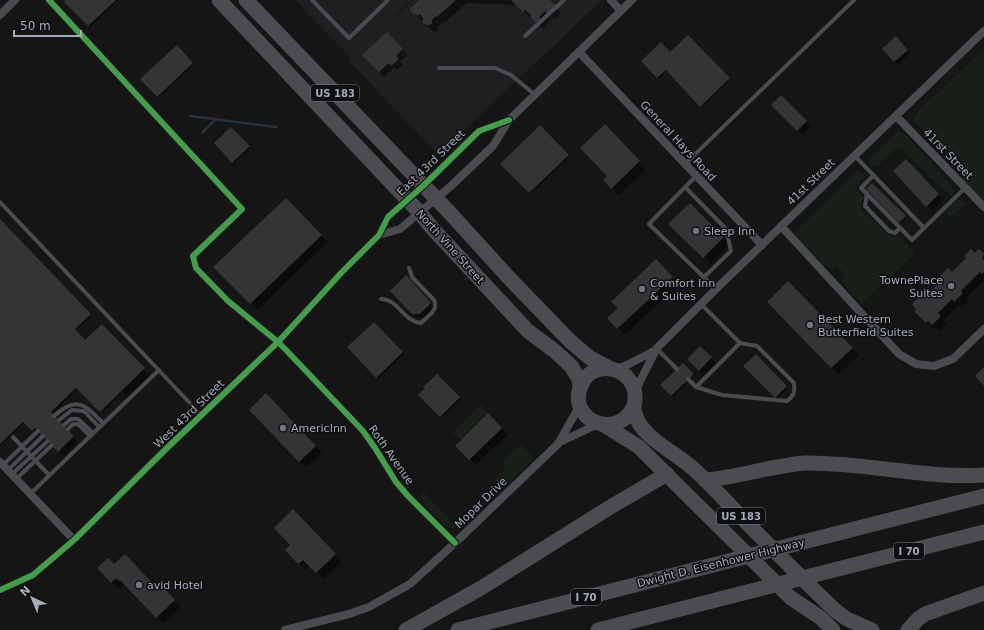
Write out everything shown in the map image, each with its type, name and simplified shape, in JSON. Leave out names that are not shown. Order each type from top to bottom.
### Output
[{"type":"highway","name":"North Vine Street","points":[[220,0],[420,213],[432,228],[528,331],[556,352],[571,366],[579,379],[580,388]]},
{"type":"highway","name":"North Vine Street","points":[[246,0],[570,341],[590,358],[613,369]]},
{"type":"highway","points":[[613,369],[627,377],[631,382],[634,400],[631,411],[622,421],[616,424],[601,424],[590,420],[584,414],[578,396],[580,388],[587,377],[592,373],[598,370],[613,369]]},
{"type":"highway","name":"US 183","points":[[634,400],[636,417],[648,435],[687,463],[836,611],[872,630]]},
{"type":"highway","name":"US 183","points":[[601,424],[639,447],[791,598],[821,618],[833,630]]},
{"type":"highway","points":[[705,480],[726,478],[803,463],[837,464],[948,476],[984,476]]},
{"type":"highway","points":[[406,630],[481,588],[612,506],[667,474]]},
{"type":"highway","name":"Dwight D. Eisenhower Highway","points":[[458,630],[984,496]]},
{"type":"highway","name":"I 70","points":[[598,630],[984,532]]},
{"type":"highway","points":[[908,630],[925,614],[984,593]]},
{"type":"street","points":[[0,15],[15,0]]},
{"type":"street","name":"Roth Avenue","points":[[49,0],[242,209],[193,256],[196,268],[228,301],[278,342],[363,432],[375,448],[396,482],[455,543]]},
{"type":"street","points":[[611,0],[621,11]]},
{"type":"street","name":"East 43rd Street","points":[[379,235],[400,229],[436,199],[493,146],[509,120],[534,94],[632,0]]},
{"type":"street","name":"41st Street","points":[[634,400],[640,381],[656,350],[716,289],[984,31]]},
{"type":"street","name":"General Hays Road","points":[[579,52],[762,245]]},
{"type":"street","name":"41rst Street","points":[[896,116],[984,207]]},
{"type":"street","name":"East 43rd Street","points":[[379,235],[388,217],[423,186],[479,131],[509,120]]},
{"type":"street","points":[[781,226],[899,354],[916,364],[934,366],[953,359],[984,330]]},
{"type":"street","name":"West 43rd Street","points":[[0,590],[33,575],[74,540],[168,446],[202,416],[278,342],[342,272],[379,235]]},
{"type":"street","name":"41st Street","points":[[613,369],[627,365],[656,350]]},
{"type":"street","name":"Mopar Drive","points":[[285,630],[349,614],[369,607],[410,584],[558,444],[580,405]]},
{"type":"street","name":"Mopar Drive","points":[[558,444],[601,424]]},
{"type":"street","points":[[8,470],[74,540]]},
{"type":"lane","points":[[312,0],[349,38],[388,0]]},
{"type":"lane","points":[[525,36],[564,0]]},
{"type":"lane","points":[[685,164],[854,0]]},
{"type":"lane","points":[[439,68],[495,68],[511,75],[534,94]]},
{"type":"lane","points":[[854,156],[924,228]]},
{"type":"lane","points":[[696,176],[649,224],[716,289]]},
{"type":"lane","points":[[873,176],[861,188],[912,240],[965,188]]},
{"type":"lane","points":[[685,187],[726,229],[731,251],[704,277]]},
{"type":"lane","points":[[867,194],[865,206],[889,231],[895,233],[900,228]]},
{"type":"lane","points":[[0,202],[202,416]]},
{"type":"lane","points":[[381,299],[387,299],[417,323],[421,323],[435,309],[436,304],[434,300],[412,277],[409,268]]},
{"type":"lane","points":[[688,379],[696,387],[722,395],[787,401],[795,392],[794,383],[757,346],[740,343],[701,304]]},
{"type":"lane","points":[[696,387],[740,343]]},
{"type":"lane","points":[[656,350],[678,369]]},
{"type":"lane","points":[[30,494],[159,370]]},
{"type":"lane","points":[[54,416],[62,408],[72,404],[83,405],[92,411],[103,423]]},
{"type":"lane","points":[[59,420],[72,410],[83,411],[99,427]]},
{"type":"lane","points":[[64,425],[71,419],[78,419],[92,435]]},
{"type":"lane","points":[[68,429],[73,424],[78,424],[92,435]]},
{"type":"lane","points":[[8,470],[22,447],[38,431]]},
{"type":"lane","points":[[8,470],[43,436]]},
{"type":"lane","points":[[13,437],[49,475]]},
{"type":"lane","points":[[8,470],[31,456],[48,441]]},
{"type":"lane","points":[[8,470],[35,460],[52,445]]},
{"type":"shaded area","points":[[295,0],[411,0],[360,50],[413,0],[601,1],[438,155],[349,61],[351,58]]},
{"type":"shaded area","points":[[984,49],[984,204],[973,192],[946,153],[914,120],[917,113]]},
{"type":"shaded area","points":[[899,132],[904,133],[952,186],[954,192],[952,197],[900,147],[896,148],[876,167],[870,165],[869,159]]},
{"type":"shaded area","points":[[857,171],[865,176],[855,187],[855,189],[863,197],[861,205],[862,210],[890,235],[893,237],[898,235],[915,253],[862,304],[842,282],[842,278],[845,274],[836,265],[833,268],[827,267],[795,234],[796,231]]},
{"type":"shaded area","points":[[960,199],[966,203],[950,218],[946,213],[946,210]]},
{"type":"shaded area","points":[[481,405],[488,412],[460,439],[456,435],[453,435],[452,434]]},
{"type":"shaded area","points":[[521,444],[532,456],[533,460],[505,487],[501,487],[493,480],[505,469],[502,462]]},
{"type":"shaded area","points":[[427,489],[428,490],[424,494],[453,523],[459,519],[463,523],[467,523],[466,526],[458,530],[457,528],[450,528],[444,525],[424,504],[422,498],[420,499],[422,493]]},
{"type":"building","points":[[66,0],[116,0],[88,26],[64,2]]},
{"type":"building","points":[[419,0],[456,0],[437,17],[436,16],[432,20],[432,23],[427,25],[423,23],[423,18],[420,14],[418,16],[416,14],[414,15],[409,9]]},
{"type":"building","points":[[511,0],[550,0],[556,6],[547,14],[545,11],[540,16],[540,20],[535,22],[531,18],[531,15],[525,10],[523,12]]},
{"type":"building","points":[[387,32],[403,49],[396,56],[399,59],[391,66],[389,63],[379,72],[362,55]]},
{"type":"building","points":[[688,35],[730,78],[700,107],[666,70],[657,78],[641,61],[661,42],[670,52]]},
{"type":"building","points":[[896,36],[908,50],[894,62],[882,49]]},
{"type":"building","points":[[177,45],[193,63],[157,97],[140,79]]},
{"type":"building","points":[[781,95],[807,121],[797,131],[771,105]]},
{"type":"building","points":[[605,124],[640,161],[611,189],[603,180],[607,176],[580,148]]},
{"type":"building","points":[[540,125],[569,155],[529,193],[500,164]]},
{"type":"building","points":[[231,127],[250,146],[232,163],[214,143]]},
{"type":"building","points":[[906,159],[939,194],[926,207],[893,171]]},
{"type":"building","points":[[872,183],[906,216],[899,223],[866,189]]},
{"type":"building","points":[[286,198],[322,235],[250,304],[213,267]]},
{"type":"building","name":"Sleep Inn","points":[[690,203],[724,237],[703,258],[668,224]]},
{"type":"building","points":[[0,219],[91,314],[75,329],[85,340],[102,324],[145,368],[100,412],[76,388],[51,412],[74,436],[58,452],[35,428],[32,431],[23,422],[0,444]]},
{"type":"building","name":"TownePlace Suites","points":[[971,249],[975,253],[979,249],[984,254],[982,258],[984,260],[984,272],[982,274],[980,272],[961,291],[963,293],[954,302],[952,299],[938,313],[941,316],[932,325],[928,321],[926,323],[914,311],[916,309],[912,304],[922,294],[925,297],[942,280],[939,277],[948,268],[952,272],[966,258],[964,256]]},
{"type":"building","name":"Comfort Inn & Suites","points":[[656,259],[673,277],[617,329],[607,318],[618,308],[611,302]]},
{"type":"building","points":[[406,275],[431,303],[420,314],[412,314],[390,291]]},
{"type":"building","name":"Best Western Butterfield Suites","points":[[788,281],[853,348],[831,368],[767,302]]},
{"type":"building","points":[[374,322],[403,352],[376,378],[347,347]]},
{"type":"building","points":[[700,346],[712,357],[699,371],[687,359]]},
{"type":"building","points":[[756,354],[787,386],[775,398],[743,366]]},
{"type":"building","points":[[683,363],[694,374],[671,396],[660,385]]},
{"type":"building","points":[[984,367],[984,386],[975,376]]},
{"type":"building","points":[[437,374],[460,397],[440,417],[418,395],[425,388],[423,387]]},
{"type":"building","name":"AmericInn","points":[[266,393],[316,446],[299,462],[249,410]]},
{"type":"building","points":[[488,413],[502,428],[469,460],[455,446]]},
{"type":"building","points":[[293,509],[336,554],[316,573],[303,560],[298,564],[285,550],[290,545],[274,528]]},
{"type":"building","name":"avid Hotel","points":[[125,554],[159,590],[163,587],[175,600],[156,618],[120,580],[119,581],[116,578],[111,583],[97,568],[108,558],[114,564]]},
{"type":"waterway","points":[[190,116],[276,127]]},
{"type":"waterway","points":[[203,132],[215,120]]},
{"type":"cycle path","points":[[49,0],[242,209],[193,256],[196,268],[228,301],[278,342],[363,431],[396,482],[455,543]]},
{"type":"cycle path","points":[[0,590],[33,575],[74,540],[168,447],[278,342],[342,272],[379,235],[388,217],[423,186],[479,131],[509,120]]},
{"type":"place","name":"Sleep Inn","points":[[696,231]]},
{"type":"place","name":"TownePlace Suites","points":[[951,286]]},
{"type":"place","name":"Comfort Inn & Suites","points":[[642,289]]},
{"type":"place","name":"Best Western Butterfield Suites","points":[[810,325]]},
{"type":"place","name":"AmericInn","points":[[283,428]]},
{"type":"place","name":"avid Hotel","points":[[139,585]]}]
